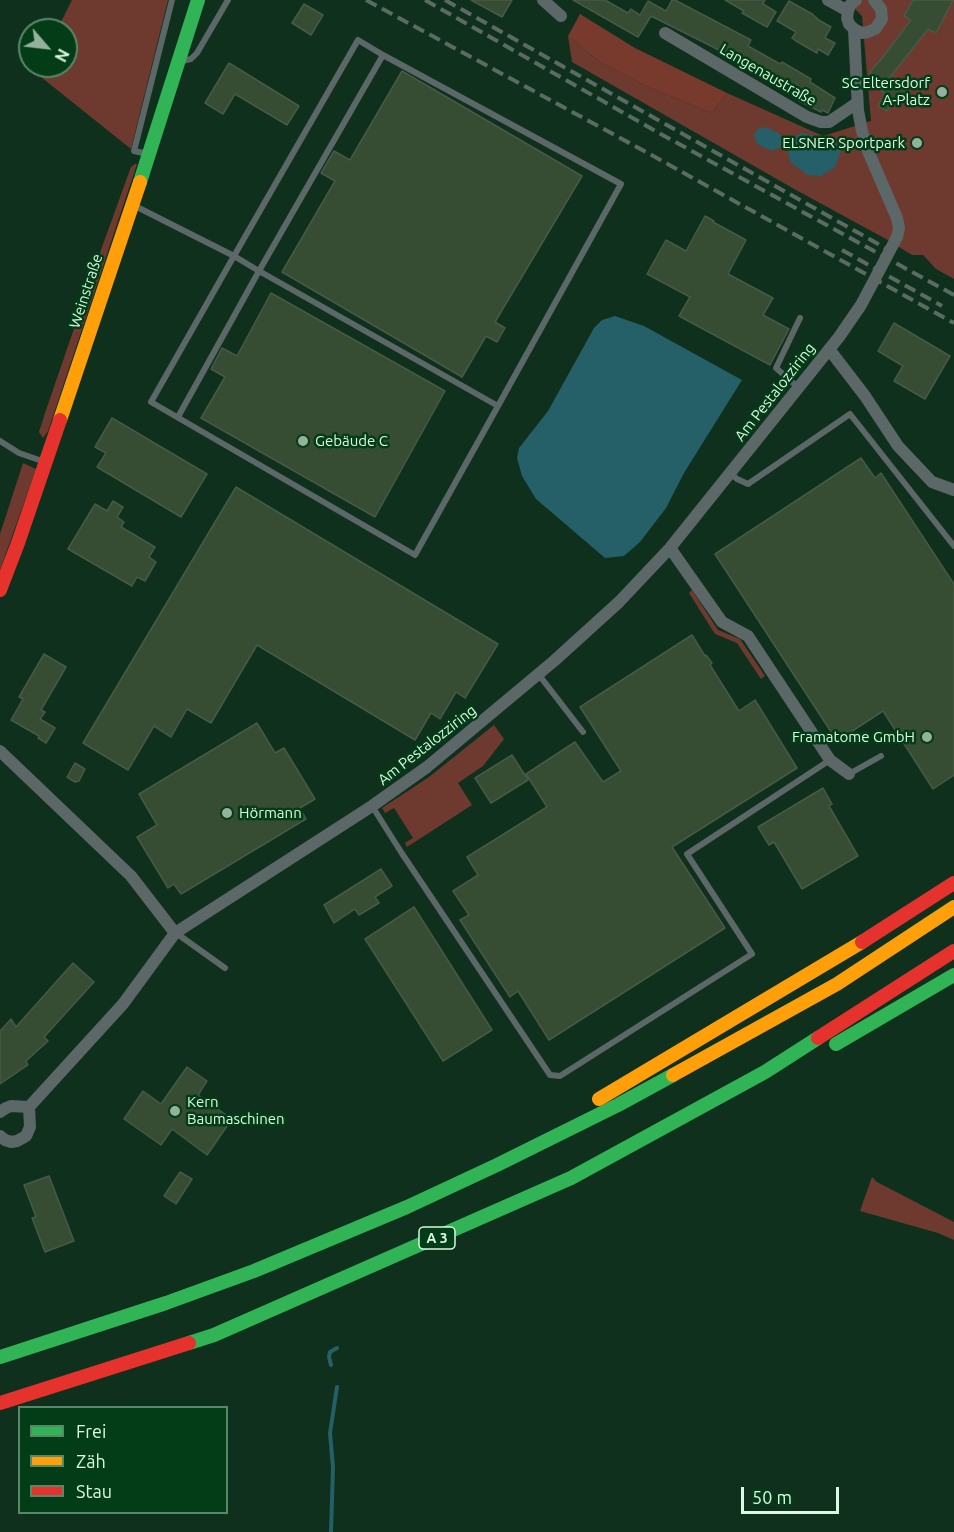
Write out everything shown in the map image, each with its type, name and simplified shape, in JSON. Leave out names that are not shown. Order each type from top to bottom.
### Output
[{"type":"main road","name":"Weinstraße","points":[[0,590],[46,463],[198,0]]},
{"type":"main road","points":[[858,944],[909,902],[954,870]]},
{"type":"main road","points":[[587,1105],[858,944],[954,883]]},
{"type":"main road","points":[[0,1357],[166,1303],[254,1271],[407,1207],[497,1165],[618,1105],[837,984],[954,908]]},
{"type":"main road","name":"A 3","points":[[0,1403],[214,1335],[571,1178],[765,1072],[954,951]]},
{"type":"main road","points":[[765,1072],[823,1052],[954,975]]},
{"type":"main road","points":[[407,1207],[436,1185],[555,1121]]},
{"type":"street","points":[[543,0],[561,16]]},
{"type":"street","points":[[828,0],[848,11]]},
{"type":"street","points":[[856,0],[850,5],[848,11],[849,24],[862,33],[880,25],[881,9],[874,0]]},
{"type":"street","points":[[829,349],[861,305],[897,237],[899,228],[897,218],[868,151],[862,130],[857,103],[854,29]]},
{"type":"street","name":"Langenaustraße","points":[[665,33],[807,117],[829,122],[857,103]]},
{"type":"street","name":"Am Pestalozziring","points":[[29,1107],[123,1004],[175,933],[372,806],[427,767],[539,675],[619,602],[670,548],[829,349],[865,396],[898,446],[932,482],[954,490]]},
{"type":"street","points":[[670,548],[722,622],[748,636],[830,760],[849,774]]},
{"type":"street","points":[[0,751],[131,876],[175,933]]},
{"type":"street","points":[[0,1112],[11,1107],[29,1107],[30,1127],[26,1136],[17,1141],[11,1142],[0,1136]]},
{"type":"lane","points":[[149,154],[134,151],[172,0]]},
{"type":"lane","points":[[178,62],[191,59],[197,53],[228,0]]},
{"type":"lane","points":[[358,40],[621,184],[416,555],[151,402],[234,256],[358,40]]},
{"type":"lane","points":[[178,417],[383,55]]},
{"type":"lane","points":[[132,205],[234,256],[498,406]]},
{"type":"lane","points":[[799,388],[776,368],[800,318]]},
{"type":"lane","points":[[730,473],[736,479],[748,484],[850,414],[954,546]]},
{"type":"lane","points":[[0,441],[19,453],[46,463]]},
{"type":"lane","points":[[539,675],[582,732]]},
{"type":"lane","points":[[849,774],[881,756]]},
{"type":"lane","points":[[372,806],[550,1075],[560,1076],[752,954],[687,854],[830,760]]},
{"type":"lane","points":[[175,933],[225,968]]},
{"type":"shaded area","points":[[72,0],[168,0],[131,149],[42,78],[78,78],[78,18],[63,18]]},
{"type":"shaded area","points":[[846,0],[954,0],[954,279],[936,269],[923,255],[912,255],[572,62],[568,36],[597,60],[648,87],[712,113],[727,93],[823,136],[871,121],[862,16]]},
{"type":"shaded area","points":[[580,14],[635,48],[727,93],[712,113],[648,87],[597,60],[568,36]]},
{"type":"shaded area","points":[[137,164],[48,431],[43,438],[39,432],[45,413],[102,247],[131,167]]},
{"type":"shaded area","points":[[23,463],[36,469],[0,570],[0,534]]},
{"type":"shaded area","points":[[692,590],[718,630],[740,639],[765,676],[761,679],[737,643],[715,634],[689,593]]},
{"type":"shaded area","points":[[494,725],[504,739],[483,766],[458,783],[472,805],[407,847],[405,843],[413,838],[394,808],[385,813],[382,808],[429,777]]},
{"type":"shaded area","points":[[872,1177],[877,1182],[954,1222],[954,1240],[938,1233],[860,1211]]},
{"type":"water","points":[[765,127],[780,134],[783,141],[779,148],[772,151],[757,144],[754,136],[757,129]]},
{"type":"water","points":[[800,133],[840,145],[842,148],[835,167],[821,176],[808,175],[791,163],[788,154],[792,140]]},
{"type":"water","points":[[615,316],[644,326],[742,380],[684,473],[666,508],[640,542],[624,556],[605,558],[536,499],[522,476],[517,458],[519,448],[548,411],[594,328],[602,320]]},
{"type":"building","points":[[471,0],[512,0],[502,17]]},
{"type":"building","points":[[573,0],[605,0],[628,13],[631,9],[640,15],[648,1],[666,11],[672,0],[675,0],[751,40],[748,46],[811,79],[810,82],[835,98],[828,113],[822,110],[821,112],[799,101],[801,98],[771,80],[721,54],[722,52],[651,16],[638,37]]},
{"type":"building","points":[[725,0],[765,0],[763,4],[776,12],[767,27]]},
{"type":"building","points":[[913,0],[953,0],[936,33],[928,29],[887,81],[906,91],[900,102],[894,99],[887,111],[878,106],[885,93],[881,91],[884,84],[870,72],[911,20],[904,16]]},
{"type":"building","points":[[789,1],[831,27],[825,38],[835,43],[828,55],[818,49],[817,53],[796,41],[792,38],[796,32],[777,21]]},
{"type":"building","points":[[304,4],[323,15],[311,35],[292,23]]},
{"type":"building","points":[[229,63],[299,106],[287,125],[235,94],[223,114],[205,103]]},
{"type":"building","points":[[402,71],[582,176],[495,322],[505,328],[497,342],[486,336],[462,377],[282,272],[335,181],[321,173],[334,151],[350,160]]},
{"type":"building","points":[[705,216],[746,240],[728,274],[773,298],[763,315],[789,329],[770,365],[679,316],[690,297],[647,274],[666,240],[686,251]]},
{"type":"building","points":[[271,293],[445,391],[375,517],[201,418],[225,377],[211,369],[222,348],[237,356]]},
{"type":"building","points":[[894,323],[950,356],[925,399],[894,381],[903,366],[878,351]]},
{"type":"building","points":[[112,418],[207,474],[181,517],[97,467],[106,453],[95,447]]},
{"type":"building","points":[[861,458],[875,478],[881,473],[954,584],[954,775],[933,789],[883,711],[837,741],[715,554]]},
{"type":"building","points":[[236,487],[498,644],[465,698],[456,692],[440,719],[431,713],[415,740],[257,645],[211,723],[187,709],[171,737],[154,726],[128,770],[83,743]]},
{"type":"building","points":[[113,501],[123,507],[117,517],[124,522],[121,527],[155,547],[149,557],[156,562],[145,581],[137,577],[132,586],[68,549],[95,504],[107,511]]},
{"type":"building","points":[[692,635],[712,663],[710,665],[739,711],[755,700],[797,768],[672,847],[725,928],[549,1040],[518,991],[510,997],[460,920],[469,915],[453,891],[478,875],[467,857],[547,807],[526,774],[575,742],[603,782],[621,771],[580,707]]},
{"type":"building","points":[[44,654],[66,667],[41,710],[45,712],[40,719],[55,728],[46,743],[38,738],[39,736],[11,720],[23,699],[19,697]]},
{"type":"building","name":"Hörmann","points":[[257,723],[275,753],[284,748],[315,799],[300,808],[306,819],[181,894],[174,884],[168,888],[137,837],[157,825],[139,794]]},
{"type":"building","points":[[512,755],[528,780],[491,803],[475,778]]},
{"type":"building","points":[[75,763],[85,769],[79,781],[75,782],[67,777]]},
{"type":"building","points":[[823,788],[832,804],[829,806],[858,856],[802,889],[774,842],[769,845],[758,827]]},
{"type":"building","points":[[381,869],[392,886],[375,897],[379,903],[359,915],[355,909],[334,923],[324,905]]},
{"type":"building","points":[[414,907],[492,1030],[443,1061],[365,939]]},
{"type":"building","points":[[73,963],[94,982],[44,1037],[48,1041],[26,1061],[28,1065],[0,1084],[0,1031],[11,1019],[16,1027]]},
{"type":"building","name":"Kern Baumaschinen","points":[[187,1067],[207,1081],[198,1095],[232,1119],[207,1155],[172,1129],[161,1145],[124,1119],[143,1091],[161,1104]]},
{"type":"building","points":[[180,1172],[192,1179],[176,1204],[164,1196]]},
{"type":"building","points":[[49,1176],[74,1241],[45,1252],[32,1218],[36,1217],[24,1185]]},
{"type":"waterway","points":[[331,1365],[330,1352],[337,1348]]},
{"type":"waterway","points":[[331,1532],[333,1467],[330,1433],[337,1387]]},
{"type":"railway","points":[[366,0],[954,323]]},
{"type":"railway","points":[[425,0],[659,133],[954,295]]},
{"type":"railway","points":[[445,0],[887,249]]},
{"type":"railway","points":[[842,250],[942,306]]},
{"type":"traffic: fast","points":[[140,182],[198,0]]},
{"type":"traffic: fast","points":[[836,1044],[954,975]]},
{"type":"traffic: fast","points":[[189,1343],[214,1335],[571,1178],[765,1072],[818,1038]]},
{"type":"traffic: fast","points":[[0,1357],[166,1303],[254,1271],[407,1207],[618,1105],[673,1075]]},
{"type":"traffic: slow","points":[[60,420],[140,182]]},
{"type":"traffic: slow","points":[[673,1075],[837,984],[954,907]]},
{"type":"traffic: slow","points":[[599,1099],[862,942]]},
{"type":"traffic: jam","points":[[0,590],[60,420]]},
{"type":"traffic: jam","points":[[862,942],[954,883]]},
{"type":"traffic: jam","points":[[818,1038],[954,951]]},
{"type":"traffic: jam","points":[[0,1403],[189,1343]]},
{"type":"place","name":"SC Eltersdorf A-Platz","points":[[942,92]]},
{"type":"place","name":"ELSNER Sportpark","points":[[917,143]]},
{"type":"place","name":"Gebäude C","points":[[303,441]]},
{"type":"place","name":"Framatome GmbH","points":[[927,737]]},
{"type":"place","name":"Hörmann","points":[[227,813]]},
{"type":"place","name":"Kern Baumaschinen","points":[[175,1111]]}]
